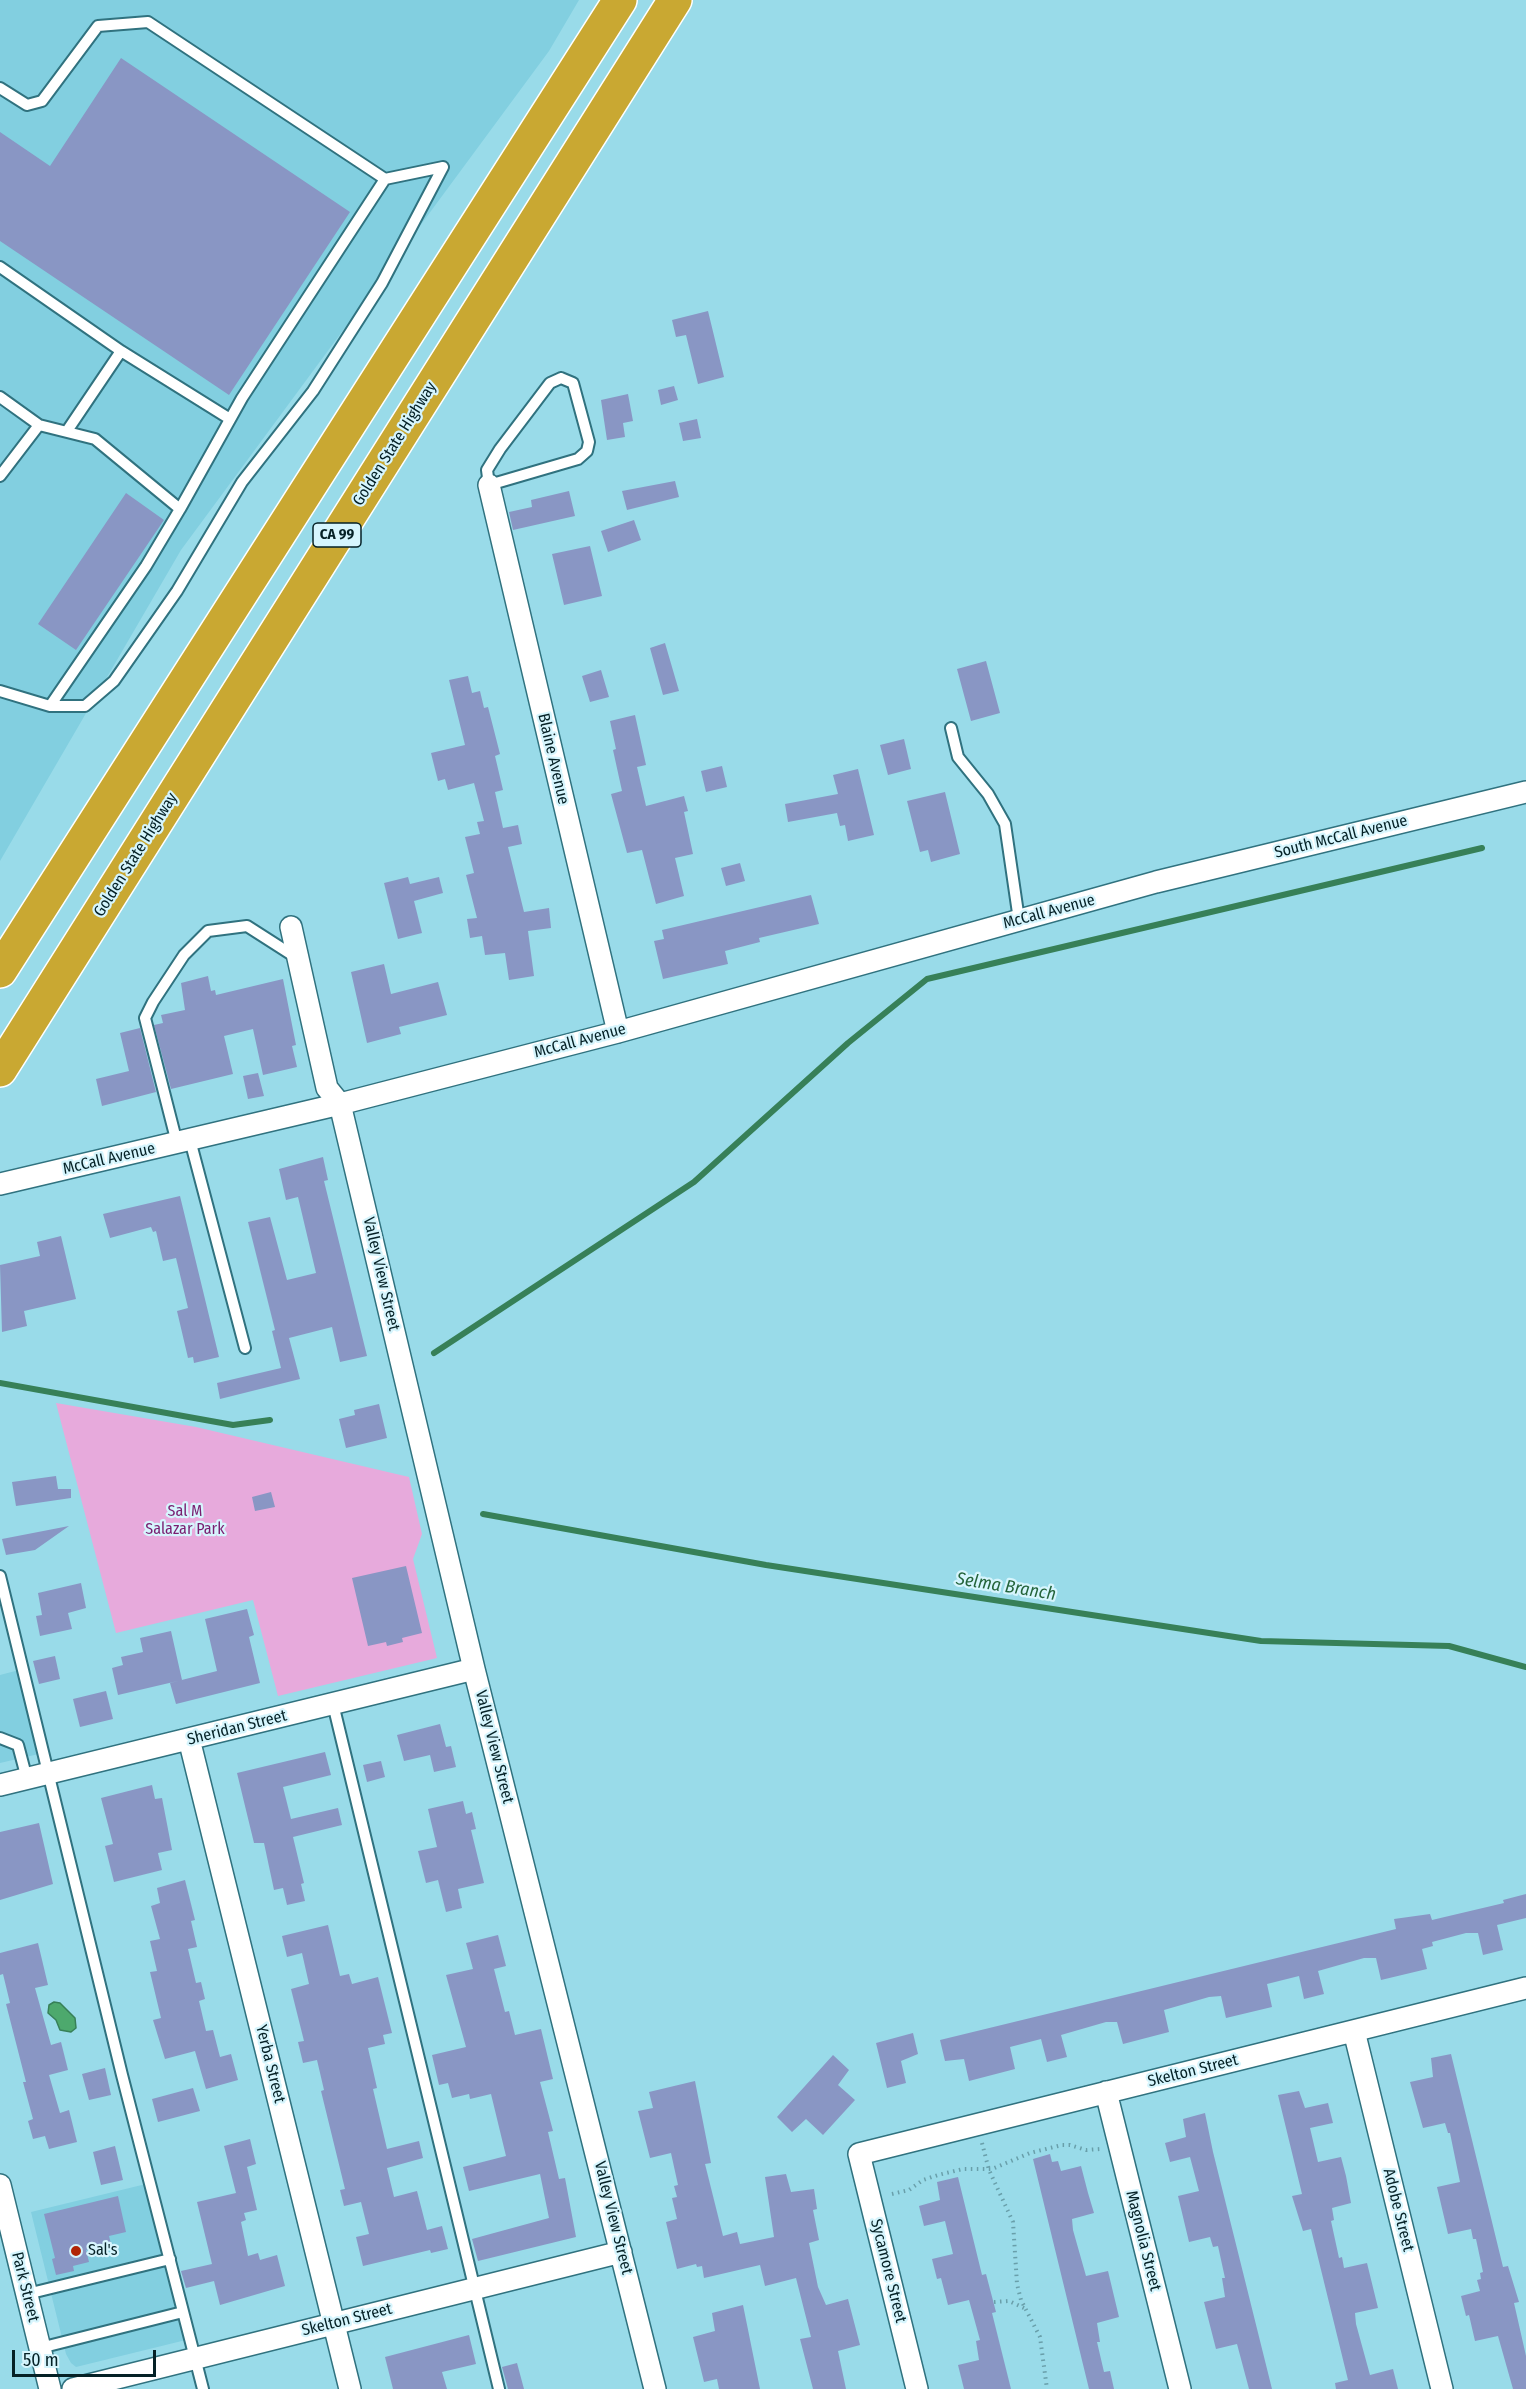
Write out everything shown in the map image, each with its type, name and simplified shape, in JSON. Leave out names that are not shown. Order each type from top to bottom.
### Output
[{"type":"highway","name":"CA 99","points":[[0,970],[621,0]]},
{"type":"highway","name":"Golden State Highway","points":[[0,1070],[675,0]]},
{"type":"street","name":"Blaine Avenue","points":[[489,485],[618,1032]]},
{"type":"street","name":"South McCall Avenue","points":[[1156,882],[1526,792]]},
{"type":"street","name":"McCall Avenue","points":[[0,1184],[340,1104],[618,1032],[1156,882]]},
{"type":"street","name":"Valley View Street","points":[[291,927],[327,1088],[340,1104],[474,1669],[655,2389]]},
{"type":"street","name":"Sheridan Street","points":[[0,1785],[474,1669]]},
{"type":"street","name":"Yerba Street","points":[[189,1740],[350,2389]]},
{"type":"street","name":"Skelton Street","points":[[859,2154],[1526,1988]]},
{"type":"street","name":"Adobe Street","points":[[1354,2031],[1442,2389]]},
{"type":"street","name":"Magnolia Street","points":[[1106,2092],[1180,2389]]},
{"type":"street","name":"Sycamore Street","points":[[859,2154],[917,2389]]},
{"type":"street","name":"Park Street","points":[[0,2185],[50,2389]]},
{"type":"street","name":"Skelton Street","points":[[73,2389],[621,2252]]},
{"type":"lane","points":[[0,88],[27,105],[42,101],[98,26],[148,22],[385,179],[443,167],[382,283],[320,381],[242,482],[177,591],[114,681],[85,706],[50,706],[0,691]]},
{"type":"lane","points":[[50,706],[146,566],[230,419],[385,179]]},
{"type":"lane","points":[[0,267],[121,351],[230,419]]},
{"type":"lane","points":[[67,431],[121,351]]},
{"type":"lane","points":[[561,378],[573,383],[589,442],[587,451],[578,459],[489,485],[487,470],[550,383],[561,378]]},
{"type":"lane","points":[[0,397],[39,425],[95,439],[180,509]]},
{"type":"lane","points":[[0,476],[39,425]]},
{"type":"lane","points":[[951,728],[958,758],[988,794],[1005,824],[1020,920]]},
{"type":"lane","points":[[245,1348],[145,1018],[184,955],[208,931],[247,926],[298,958]]},
{"type":"lane","points":[[0,1576],[203,2389]]},
{"type":"lane","points":[[333,1704],[499,2389]]},
{"type":"lane","points":[[0,1738],[18,1745],[27,1779]]},
{"type":"lane","points":[[27,2294],[170,2259]]},
{"type":"lane","points":[[40,2348],[183,2312]]},
{"type":"path","points":[[982,2143],[989,2170],[1013,2222],[1015,2274],[1024,2308],[1040,2337],[1047,2389]]},
{"type":"path","points":[[892,2194],[909,2190],[925,2178],[951,2171],[989,2170],[1030,2153],[1062,2145],[1086,2150],[1101,2149]]},
{"type":"path","points":[[994,2302],[1009,2301],[1024,2308]]},
{"type":"shaded area","points":[[0,0],[579,0],[549,51],[181,550],[0,861]]},
{"type":"shaded area","points":[[23,1669],[43,1753],[0,1763],[0,1675]]},
{"type":"shaded area","points":[[54,2002],[60,2003],[75,2018],[76,2028],[71,2032],[60,2030],[56,2020],[48,2013],[49,2005]]},
{"type":"shaded area","points":[[150,2183],[190,2339],[76,2367],[66,2354],[31,2212]]},
{"type":"green space","name":"Sal M Salazar Park","points":[[56,1403],[196,1427],[409,1477],[422,1534],[413,1559],[437,1658],[278,1696],[253,1600],[116,1633]]},
{"type":"building","points":[[121,58],[350,212],[229,395],[0,241],[0,132],[50,166]]},
{"type":"building","points":[[708,311],[724,377],[698,384],[686,335],[676,337],[672,320]]},
{"type":"building","points":[[674,386],[678,400],[661,405],[658,390]]},
{"type":"building","points":[[628,394],[633,421],[623,423],[625,437],[607,440],[601,400]]},
{"type":"building","points":[[697,419],[701,438],[683,441],[679,423]]},
{"type":"building","points":[[675,481],[679,497],[627,510],[622,491]]},
{"type":"building","points":[[569,491],[575,516],[513,530],[509,512],[532,507],[531,500]]},
{"type":"building","points":[[126,493],[164,520],[76,650],[38,624]]},
{"type":"building","points":[[634,520],[641,540],[608,552],[601,531]]},
{"type":"building","points":[[590,546],[602,596],[564,605],[552,554]]},
{"type":"building","points":[[665,643],[679,691],[663,695],[650,648]]},
{"type":"building","points":[[986,661],[1000,713],[971,721],[957,669]]},
{"type":"building","points":[[601,670],[609,697],[590,702],[582,676]]},
{"type":"building","points":[[468,676],[472,693],[480,691],[484,708],[488,707],[500,754],[495,756],[503,790],[495,792],[503,828],[518,825],[522,844],[508,847],[524,912],[549,908],[551,928],[528,931],[534,976],[509,980],[505,953],[485,955],[482,936],[470,938],[467,919],[477,918],[466,875],[474,873],[465,837],[480,834],[477,822],[484,821],[474,783],[448,790],[445,779],[438,781],[431,753],[465,745],[449,680]]},
{"type":"building","points":[[635,715],[646,765],[637,767],[646,806],[684,796],[688,811],[684,812],[693,854],[675,858],[684,896],[656,904],[642,850],[627,853],[611,794],[622,791],[613,750],[616,749],[610,721]]},
{"type":"building","points":[[904,739],[911,769],[888,775],[880,745]]},
{"type":"building","points":[[722,766],[727,787],[706,792],[701,771]]},
{"type":"building","points":[[858,769],[874,835],[848,841],[845,825],[840,826],[837,813],[788,822],[785,804],[838,794],[833,775]]},
{"type":"building","points":[[945,792],[960,854],[931,862],[928,850],[920,852],[907,801]]},
{"type":"building","points":[[740,863],[745,881],[726,886],[721,868]]},
{"type":"building","points":[[408,877],[410,884],[439,877],[443,893],[414,901],[422,933],[398,939],[384,883]]},
{"type":"building","points":[[811,895],[819,924],[759,938],[760,942],[725,951],[728,964],[663,979],[654,941],[664,939],[662,930]]},
{"type":"building","points":[[384,964],[391,994],[438,982],[447,1015],[399,1027],[401,1034],[367,1043],[351,972]]},
{"type":"building","points":[[208,976],[211,991],[215,990],[216,995],[283,979],[296,1045],[292,1046],[297,1067],[263,1075],[253,1029],[224,1036],[233,1074],[171,1089],[154,1025],[163,1023],[161,1015],[185,1010],[181,983]]},
{"type":"building","points":[[140,1028],[156,1092],[102,1106],[96,1079],[129,1071],[120,1033]]},
{"type":"building","points":[[258,1073],[264,1096],[248,1099],[243,1076]]},
{"type":"building","points":[[323,1157],[328,1180],[324,1181],[367,1356],[340,1362],[332,1327],[289,1338],[300,1379],[220,1399],[217,1383],[281,1368],[272,1331],[275,1330],[248,1222],[270,1217],[287,1280],[316,1273],[298,1197],[286,1200],[279,1169]]},
{"type":"building","points":[[180,1196],[219,1357],[194,1363],[193,1357],[188,1358],[177,1311],[188,1308],[176,1258],[163,1261],[156,1231],[153,1232],[151,1227],[110,1238],[103,1214]]},
{"type":"building","points":[[61,1236],[76,1299],[24,1311],[27,1326],[2,1332],[0,1265],[40,1256],[37,1242]]},
{"type":"building","points":[[379,1404],[387,1438],[346,1448],[339,1419],[355,1415],[354,1410]]},
{"type":"building","points":[[56,1476],[58,1489],[71,1489],[71,1498],[16,1506],[12,1482]]},
{"type":"building","points":[[271,1492],[275,1507],[255,1511],[252,1497]]},
{"type":"building","points":[[69,1526],[35,1550],[6,1555],[2,1539]]},
{"type":"building","points":[[406,1566],[422,1633],[402,1638],[403,1642],[387,1646],[386,1642],[368,1646],[352,1578]]},
{"type":"building","points":[[81,1583],[86,1608],[68,1613],[72,1629],[40,1636],[36,1616],[42,1615],[38,1593]]},
{"type":"building","points":[[247,1609],[254,1635],[249,1637],[260,1683],[176,1704],[170,1683],[217,1671],[205,1619]]},
{"type":"building","points":[[171,1631],[182,1680],[118,1695],[112,1668],[123,1665],[121,1657],[143,1652],[140,1638]]},
{"type":"building","points":[[55,1656],[60,1679],[39,1684],[33,1661]]},
{"type":"building","points":[[106,1691],[113,1719],[80,1727],[73,1699]]},
{"type":"building","points":[[440,1724],[446,1747],[451,1746],[456,1767],[434,1772],[430,1755],[404,1761],[397,1735]]},
{"type":"building","points":[[325,1752],[331,1775],[283,1787],[291,1819],[338,1808],[342,1825],[293,1837],[304,1883],[301,1884],[305,1901],[287,1905],[283,1888],[274,1890],[264,1843],[254,1843],[237,1773]]},
{"type":"building","points":[[381,1761],[385,1777],[367,1782],[363,1765]]},
{"type":"building","points":[[152,1785],[155,1799],[162,1798],[172,1850],[158,1853],[162,1870],[114,1882],[105,1846],[113,1844],[101,1798]]},
{"type":"building","points":[[463,1801],[466,1814],[472,1812],[476,1829],[471,1830],[484,1883],[458,1889],[462,1908],[446,1912],[438,1880],[426,1883],[418,1851],[437,1847],[428,1809]]},
{"type":"building","points":[[39,1823],[53,1884],[0,1900],[0,1832]]},
{"type":"building","points":[[185,1880],[195,1920],[191,1921],[197,1947],[188,1949],[196,1983],[201,1982],[205,1999],[199,2001],[206,2031],[213,2030],[220,2057],[231,2054],[238,2080],[206,2089],[195,2051],[165,2059],[153,2020],[161,2018],[150,1972],[157,1971],[150,1941],[160,1939],[151,1906],[160,1903],[157,1888]]},
{"type":"building","points":[[1526,1894],[1526,1918],[1497,1925],[1503,1950],[1483,1955],[1478,1933],[1466,1933],[1432,1942],[1433,1946],[1422,1949],[1427,1969],[1381,1980],[1376,1958],[1364,1958],[1318,1971],[1324,1994],[1304,1999],[1299,1976],[1267,1984],[1272,2007],[1226,2018],[1221,1996],[1209,1997],[1164,2010],[1169,2032],[1123,2044],[1117,2022],[1106,2022],[1061,2035],[1067,2057],[1047,2062],[1041,2039],[1010,2047],[1015,2069],[969,2081],[964,2059],[945,2061],[940,2040],[1396,1929],[1394,1919],[1430,1914],[1432,1920],[1504,1903],[1503,1900]]},
{"type":"building","points":[[328,1925],[340,1976],[349,1974],[352,1984],[378,1977],[392,2033],[383,2035],[385,2044],[368,2048],[377,2088],[373,2089],[387,2149],[419,2141],[423,2158],[387,2168],[394,2197],[417,2191],[427,2230],[442,2226],[448,2249],[431,2253],[430,2250],[363,2266],[356,2237],[369,2234],[361,2202],[344,2206],[340,2190],[345,2189],[321,2091],[324,2090],[317,2060],[303,2063],[298,2042],[304,2041],[291,1989],[309,1984],[302,1953],[287,1957],[282,1936]]},
{"type":"building","points":[[498,1935],[506,1966],[494,1969],[505,2012],[509,2011],[515,2035],[541,2029],[553,2079],[540,2082],[553,2131],[548,2132],[559,2179],[565,2178],[576,2237],[478,2261],[472,2239],[549,2218],[540,2174],[469,2191],[463,2167],[506,2156],[491,2094],[470,2099],[469,2094],[452,2098],[448,2083],[439,2085],[432,2055],[466,2047],[446,1975],[473,1969],[466,1943]]},
{"type":"building","points":[[38,1943],[48,1985],[35,1988],[51,2045],[61,2042],[68,2070],[49,2075],[60,2113],[69,2110],[77,2142],[49,2149],[45,2136],[33,2139],[28,2121],[33,2119],[23,2082],[26,2082],[6,2004],[10,2003],[3,1974],[0,1975],[0,1953]]},
{"type":"building","points":[[913,2033],[918,2054],[901,2061],[906,2083],[887,2088],[876,2043]]},
{"type":"building","points":[[1451,2054],[1503,2267],[1508,2266],[1519,2302],[1514,2303],[1526,2356],[1526,2389],[1513,2389],[1498,2336],[1475,2341],[1469,2315],[1466,2316],[1461,2296],[1480,2291],[1477,2280],[1481,2279],[1480,2273],[1483,2272],[1476,2239],[1473,2239],[1471,2229],[1448,2234],[1437,2187],[1460,2182],[1450,2133],[1445,2123],[1423,2128],[1410,2082],[1433,2077],[1431,2058]]},
{"type":"building","points":[[833,2055],[849,2070],[838,2085],[855,2100],[823,2135],[806,2119],[792,2132],[777,2117]]},
{"type":"building","points":[[105,2068],[111,2095],[89,2100],[82,2074]]},
{"type":"building","points":[[695,2081],[711,2163],[705,2164],[723,2236],[737,2232],[740,2244],[774,2237],[765,2177],[786,2174],[791,2192],[814,2189],[817,2209],[813,2210],[819,2240],[809,2243],[818,2287],[826,2305],[848,2299],[860,2345],[838,2351],[846,2389],[813,2389],[800,2339],[811,2337],[796,2278],[765,2286],[760,2265],[704,2278],[702,2266],[697,2267],[696,2264],[677,2269],[666,2222],[677,2219],[672,2198],[677,2197],[674,2186],[678,2185],[671,2153],[650,2158],[638,2111],[653,2108],[649,2092]]},
{"type":"building","points":[[193,2088],[200,2111],[158,2122],[152,2099]]},
{"type":"building","points":[[1299,2091],[1305,2108],[1328,2103],[1333,2123],[1310,2128],[1318,2162],[1341,2157],[1346,2176],[1351,2203],[1332,2208],[1334,2220],[1331,2221],[1339,2258],[1342,2257],[1344,2268],[1367,2263],[1378,2308],[1355,2313],[1356,2324],[1370,2375],[1393,2369],[1398,2389],[1336,2389],[1335,2383],[1348,2380],[1311,2229],[1303,2231],[1292,2196],[1302,2194],[1278,2095]]},
{"type":"building","points":[[1205,2113],[1272,2389],[1249,2389],[1237,2344],[1216,2349],[1204,2302],[1225,2297],[1222,2278],[1225,2278],[1218,2246],[1213,2247],[1210,2237],[1189,2242],[1178,2196],[1199,2191],[1190,2157],[1170,2162],[1165,2143],[1186,2137],[1183,2119]]},
{"type":"building","points":[[250,2139],[256,2164],[247,2167],[257,2210],[244,2213],[246,2220],[241,2222],[248,2256],[258,2253],[260,2260],[277,2255],[285,2286],[220,2305],[214,2281],[186,2288],[181,2271],[212,2264],[197,2202],[236,2193],[224,2146]]},
{"type":"building","points":[[115,2146],[123,2180],[101,2185],[93,2152]]},
{"type":"building","points":[[1050,2154],[1052,2162],[1058,2161],[1061,2171],[1081,2166],[1094,2213],[1072,2219],[1073,2230],[1086,2276],[1108,2271],[1119,2317],[1097,2323],[1100,2342],[1097,2342],[1104,2372],[1110,2371],[1114,2389],[1089,2389],[1033,2159]]},
{"type":"building","points":[[958,2177],[982,2275],[986,2274],[996,2312],[992,2313],[1011,2389],[964,2389],[958,2365],[979,2360],[976,2341],[980,2340],[969,2300],[948,2305],[941,2278],[937,2279],[932,2259],[953,2254],[945,2221],[924,2226],[919,2206],[940,2200],[937,2182]]},
{"type":"building","points":[[118,2196],[126,2232],[109,2236],[111,2244],[86,2250],[89,2262],[73,2266],[74,2271],[56,2275],[52,2259],[55,2258],[44,2214]]},
{"type":"building","points":[[743,2305],[760,2389],[719,2389],[717,2379],[704,2382],[693,2337],[715,2331],[712,2313]]},
{"type":"building","points":[[469,2335],[476,2364],[442,2372],[447,2389],[393,2389],[385,2357]]},
{"type":"building","points":[[517,2363],[524,2389],[508,2389],[502,2367]]},
{"type":"waterway","points":[[434,1353],[694,1182],[848,1043],[927,979],[1482,848]]},
{"type":"waterway","points":[[0,1383],[233,1425],[270,1420]]},
{"type":"waterway","name":"Selma Branch","points":[[483,1514],[766,1565],[1261,1641],[1449,1646],[1526,1667]]},
{"type":"place","name":"Sal's","points":[[76,2251]]}]
